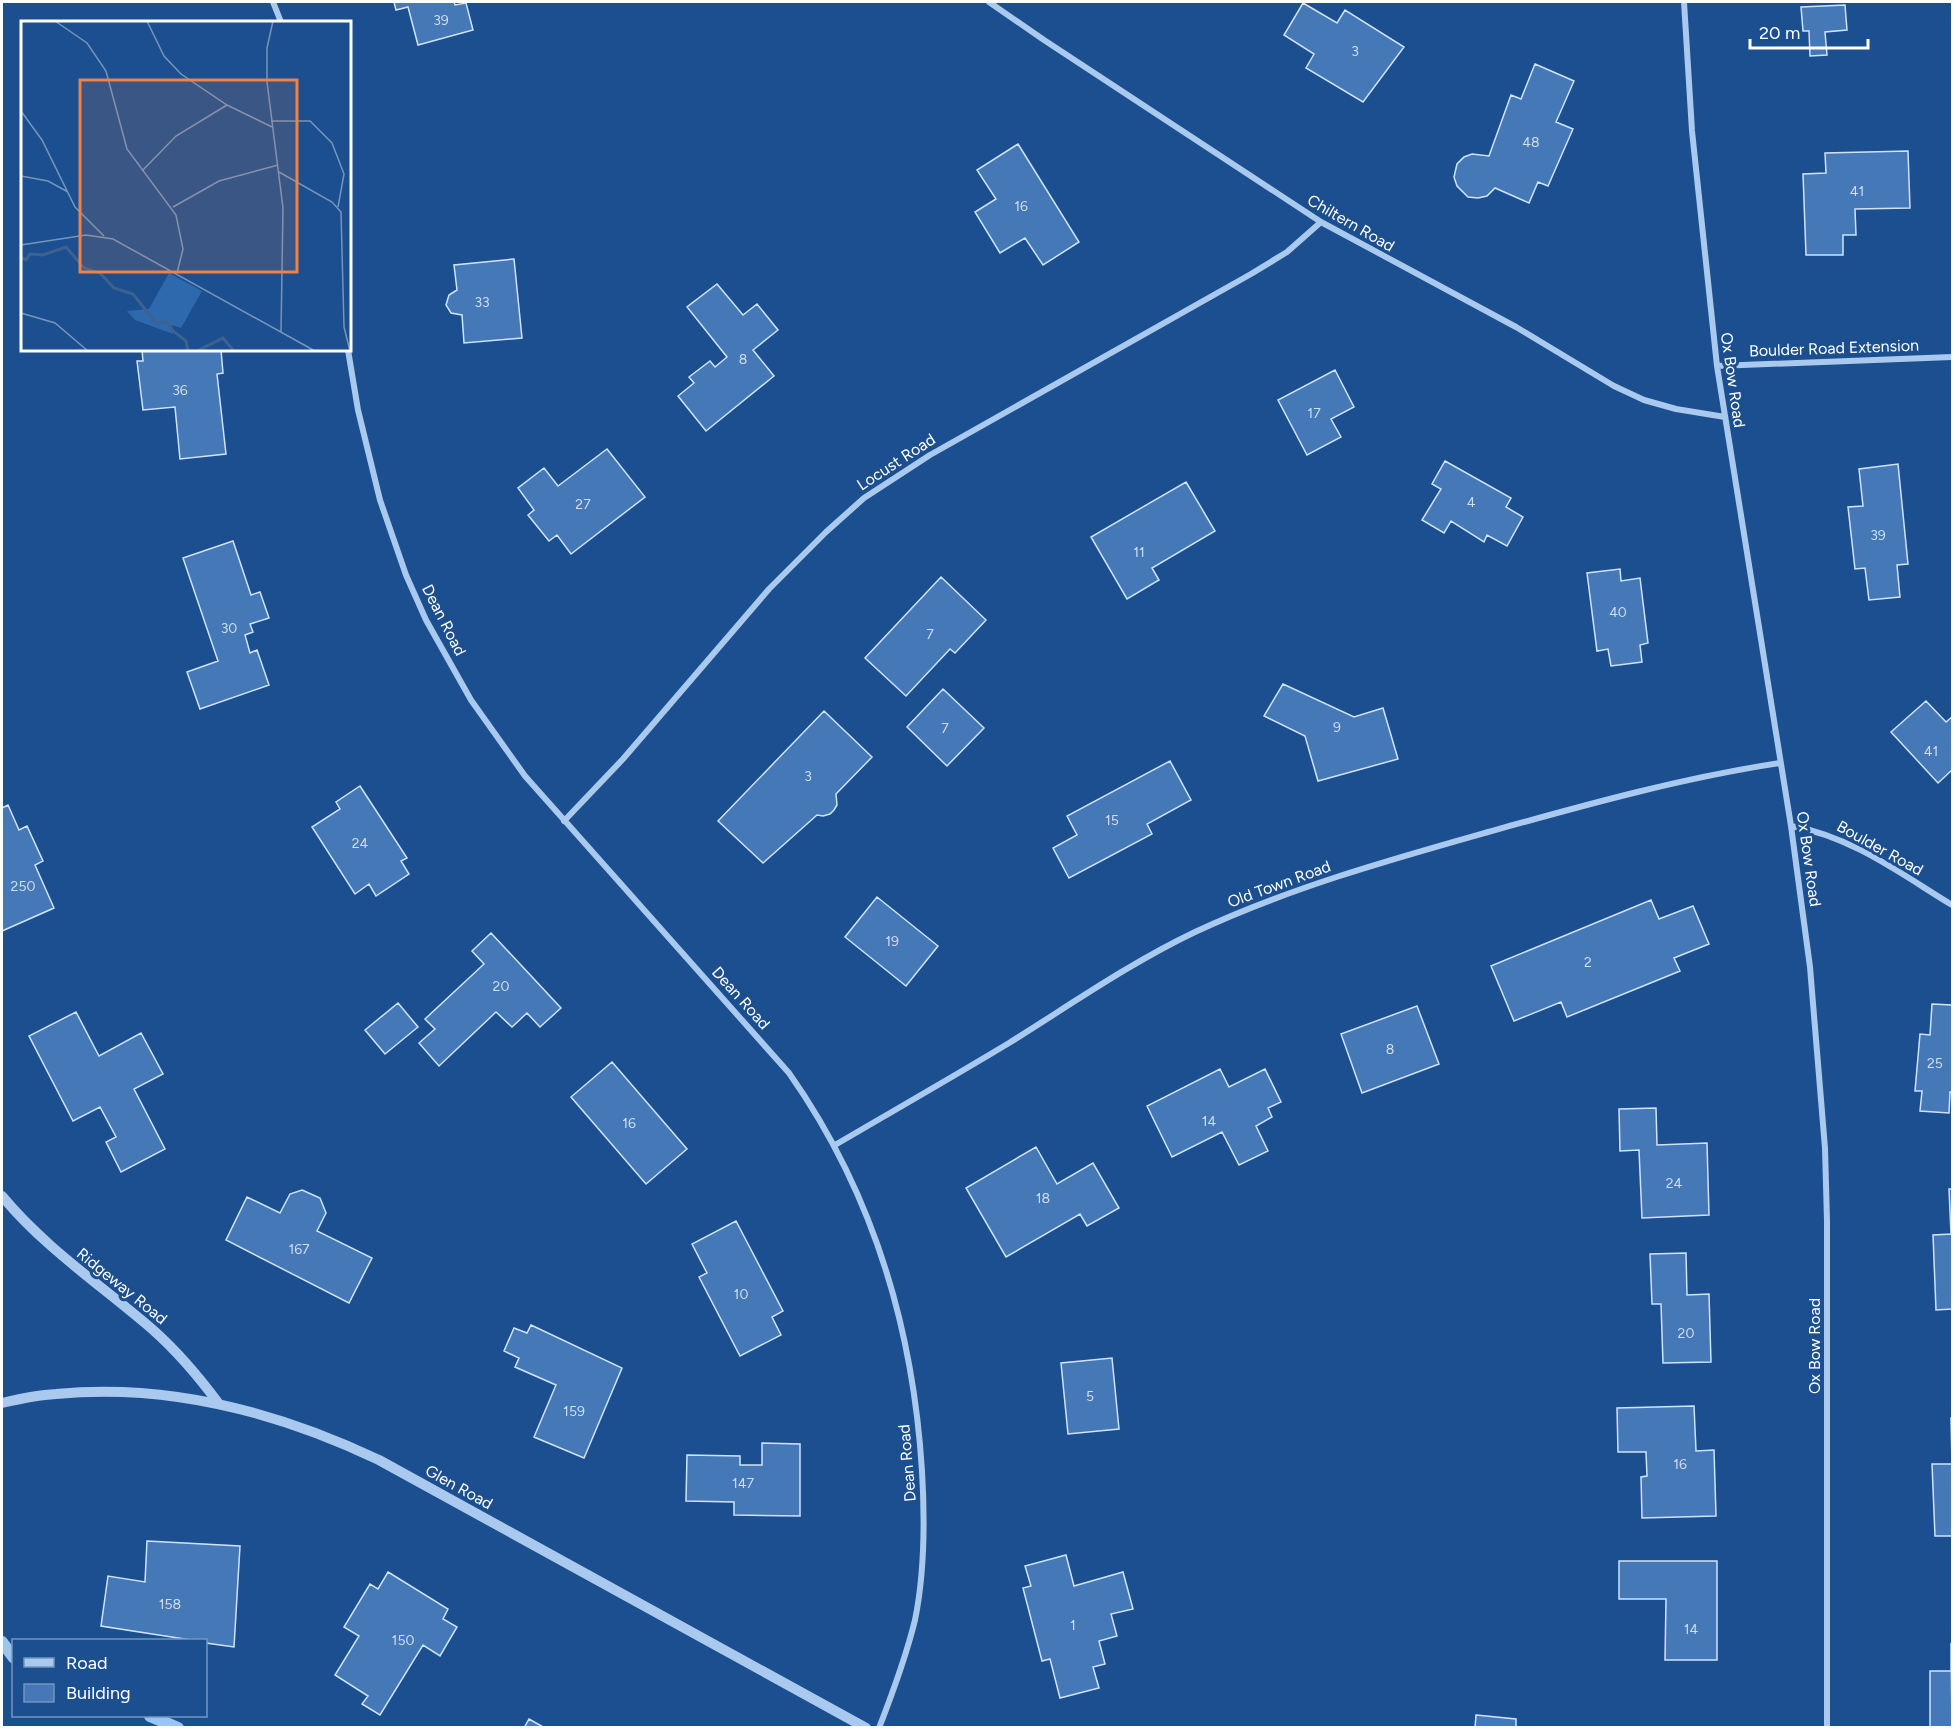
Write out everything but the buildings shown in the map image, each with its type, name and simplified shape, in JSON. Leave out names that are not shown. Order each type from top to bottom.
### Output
[{"type":"street","points":[[273,2],[280,21]]},
{"type":"street","name":"Chiltern Road","points":[[989,2],[1321,222],[1516,327],[1614,386],[1644,400],[1665,406],[1725,417]]},
{"type":"street","name":"Ox Bow Road","points":[[1684,2],[1692,131],[1717,366],[1791,826],[1810,968],[1825,1148],[1827,1728]]},
{"type":"street","name":"Locust Road","points":[[564,820],[623,759],[769,589],[864,498],[930,455],[1251,274],[1287,252],[1321,222]]},
{"type":"street","name":"Dean Road","points":[[348,351],[358,410],[381,500],[406,575],[422,611],[471,700],[525,776],[781,1064],[815,1110],[835,1145],[867,1215],[891,1285],[904,1336],[920,1435],[925,1514],[923,1564],[915,1618],[901,1673],[879,1728]]},
{"type":"street","name":"Boulder Road Extension","points":[[1717,366],[1953,357]]},
{"type":"street","name":"Old Town Road","points":[[835,1145],[978,1062],[1112,977],[1193,933],[1254,906],[1363,868],[1591,803],[1687,779],[1780,763]]},
{"type":"street","name":"Boulder Road","points":[[1791,826],[1810,829],[1845,842],[1953,905]]},
{"type":"street","name":"Ridgeway Road","points":[[2,1196],[32,1229],[64,1258],[167,1343],[219,1404]]},
{"type":"street","name":"Glen Road","points":[[2,1403],[53,1394],[109,1392],[164,1395],[219,1404],[295,1424],[379,1460],[866,1728]]},
{"type":"waterway","points":[[2,1642],[12,1655]]},
{"type":"waterway","points":[[152,1717],[178,1728]]}]
